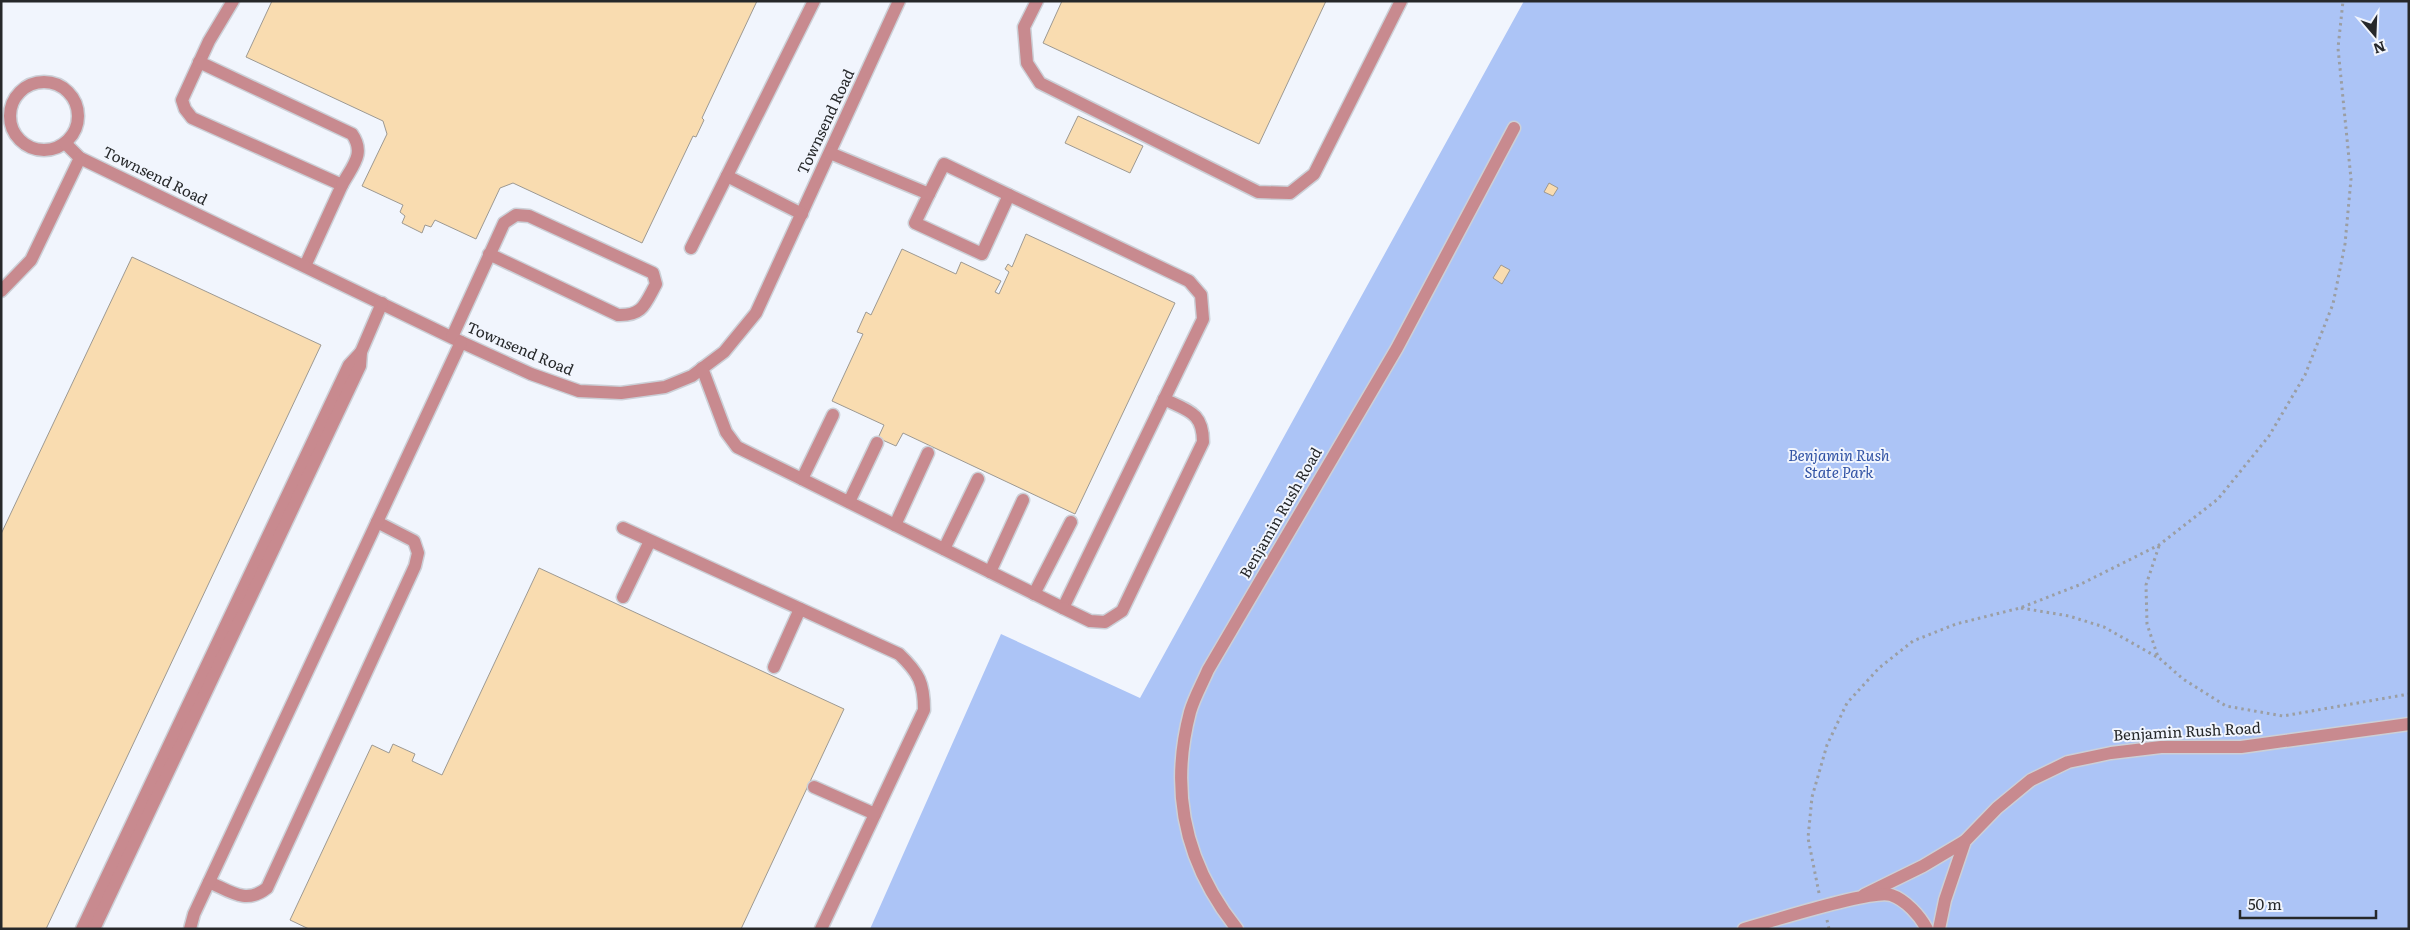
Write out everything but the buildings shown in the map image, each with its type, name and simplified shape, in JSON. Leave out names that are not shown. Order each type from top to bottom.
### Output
[{"type":"street","points":[[233,1],[209,41],[182,100],[185,109],[192,118],[342,185]]},
{"type":"street","points":[[691,248],[814,1]]},
{"type":"street","name":"Townsend Road","points":[[65,143],[80,158],[531,374],[579,391],[620,393],[665,387],[692,376],[724,352],[756,313],[899,1]]},
{"type":"street","points":[[1037,1],[1024,27],[1027,63],[1040,83],[1258,192],[1290,193],[1314,174],[1401,1]]},
{"type":"street","points":[[199,62],[352,134],[358,144],[359,154],[342,185],[305,266]]},
{"type":"street","points":[[52,83],[70,95],[76,104],[78,120],[72,135],[65,143],[55,149],[43,151],[32,149],[21,142],[14,133],[10,122],[10,111],[14,100],[22,90],[31,85],[52,83]]},
{"type":"street","name":"Benjamin Rush Road","points":[[1237,929],[1225,914],[1200,871],[1185,824],[1181,790],[1182,748],[1191,710],[1208,670],[1397,348],[1514,128]]},
{"type":"street","points":[[830,153],[928,194]]},
{"type":"street","points":[[2,291],[31,260],[80,158]]},
{"type":"street","points":[[1009,195],[982,254],[915,223],[944,164],[1009,195],[1189,281],[1201,295],[1203,319],[1063,608]]},
{"type":"street","points":[[727,176],[802,214]]},
{"type":"street","points":[[190,929],[194,914],[377,522],[456,339],[489,254],[504,223],[516,216],[529,216],[653,273],[656,284],[643,309],[631,316],[618,315],[489,254]]},
{"type":"street","points":[[89,926],[322,434],[349,364],[361,352],[382,303]]},
{"type":"street","points":[[702,368],[726,432],[737,447],[1090,621],[1105,622],[1122,611],[1202,442],[1203,427],[1196,414],[1164,399]]},
{"type":"street","points":[[802,479],[833,415]]},
{"type":"street","points":[[849,502],[877,443]]},
{"type":"street","points":[[895,525],[928,453]]},
{"type":"street","points":[[944,549],[978,479]]},
{"type":"street","points":[[990,572],[1023,500]]},
{"type":"street","points":[[209,882],[243,897],[257,896],[266,888],[415,566],[418,553],[414,541],[377,522]]},
{"type":"street","points":[[1034,594],[1071,522]]},
{"type":"street","points":[[623,528],[899,654],[915,669],[924,690],[924,710],[821,929]]},
{"type":"street","points":[[623,597],[650,541]]},
{"type":"street","points":[[774,667],[800,609]]},
{"type":"street","name":"Benjamin Rush Road","points":[[1858,898],[1923,866],[1965,840],[1997,808],[2031,780],[2068,762],[2111,752],[2161,747],[2241,747],[2409,724]]},
{"type":"street","points":[[814,787],[875,814]]},
{"type":"street","name":"Benjamin Rush Road","points":[[1939,929],[1944,900],[1965,840]]},
{"type":"street","name":"Benjamin Rush Road","points":[[1744,929],[1858,898],[1891,895],[1918,913],[1927,929]]},
{"type":"path","points":[[1821,899],[1808,838],[1812,797],[1827,745],[1846,703],[1879,668],[1913,642],[1956,624],[2020,608],[2079,585],[2159,545],[2218,499],[2269,436],[2305,374],[2333,304],[2345,244],[2350,179],[2338,48],[2343,1]]},
{"type":"path","points":[[2158,657],[2147,624],[2146,585],[2159,545]]},
{"type":"path","points":[[2020,608],[2069,616],[2104,627],[2158,657],[2183,679],[2226,706],[2283,716],[2409,694]]},
{"type":"green space","name":"Benjamin Rush State Park","points":[[1524,1],[2409,1],[2409,929],[870,929],[1001,634],[1140,698]]}]
